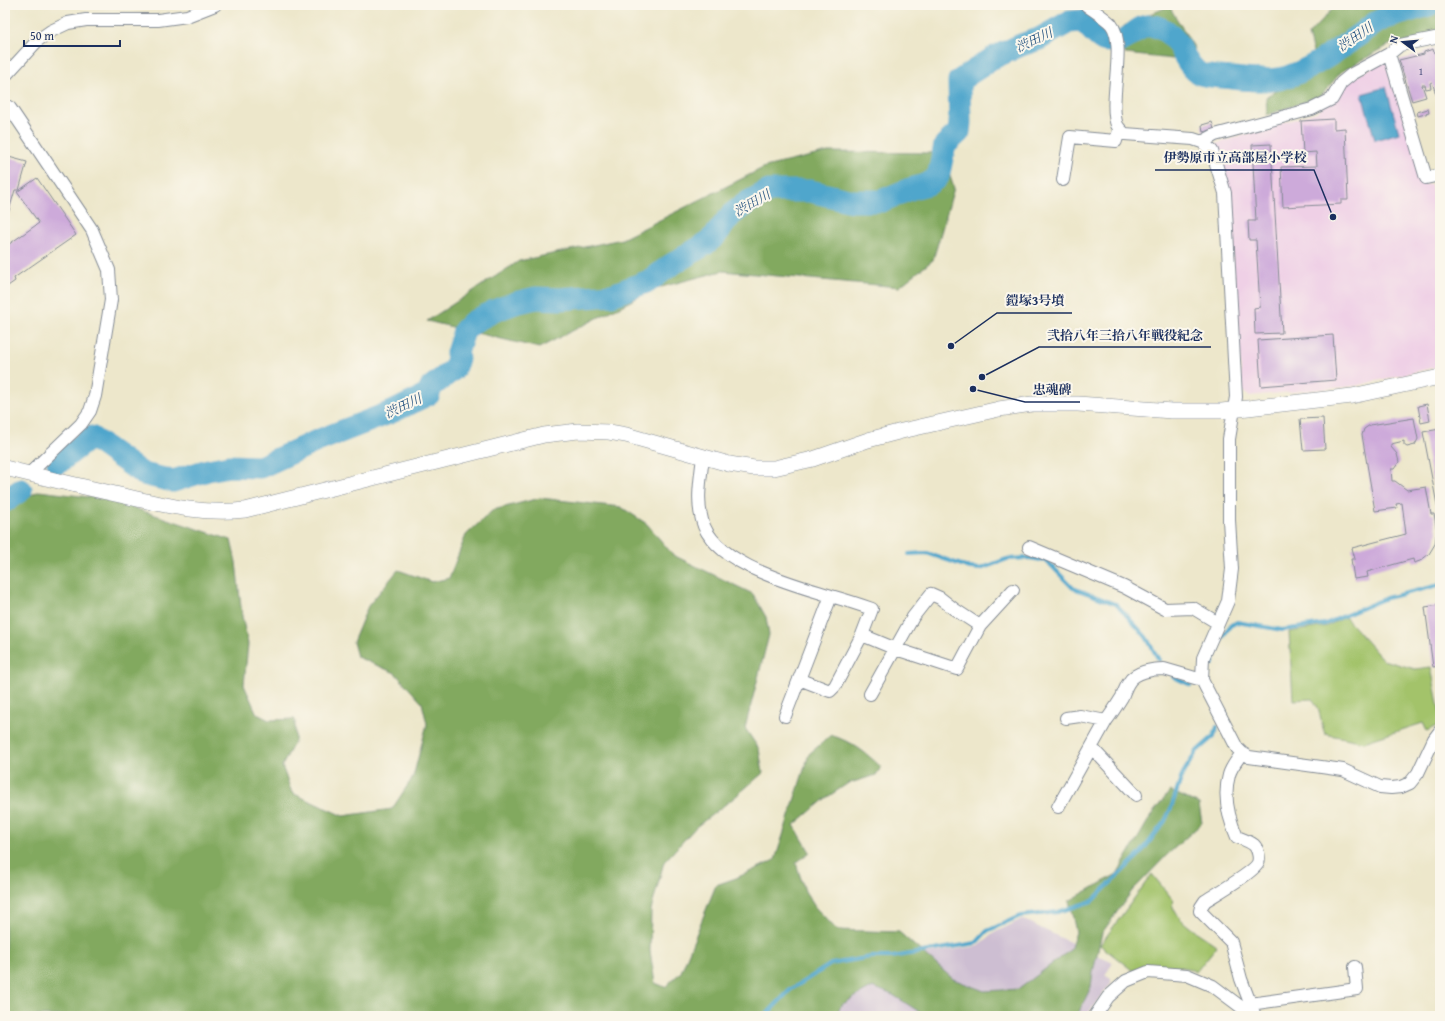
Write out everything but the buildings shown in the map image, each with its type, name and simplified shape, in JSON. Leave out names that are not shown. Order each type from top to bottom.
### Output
[{"type":"street","points":[[5,76],[38,40],[51,31],[68,23],[86,20],[158,20],[187,16],[215,5]]},
{"type":"street","points":[[1063,180],[1060,161],[1070,137],[1116,141],[1119,130],[1115,110],[1116,35],[1111,24],[1086,5]]},
{"type":"street","points":[[1202,142],[1215,135],[1312,108],[1332,99],[1341,83],[1352,74],[1389,54],[1400,45],[1440,37]]},
{"type":"street","points":[[1389,54],[1426,178],[1440,175]]},
{"type":"street","points":[[5,104],[10,108],[92,230],[109,270],[111,285],[111,300],[95,396],[90,410],[82,424],[29,474]]},
{"type":"street","points":[[1119,130],[1126,134],[1193,139],[1202,142],[1212,151],[1225,193],[1236,397],[1228,455],[1229,520],[1232,568],[1228,601],[1204,658],[1202,680],[1237,748],[1249,757],[1343,770],[1380,787],[1391,788],[1401,787],[1410,783],[1418,773],[1434,739],[1440,731]]},
{"type":"street","points":[[5,468],[153,503],[190,510],[227,512],[245,510],[561,432],[596,431],[626,435],[742,466],[760,468],[783,466],[813,460],[868,440],[902,431],[1032,404],[1078,404],[1172,411],[1222,411],[1352,396],[1440,377]]},
{"type":"street","points":[[703,456],[700,487],[702,520],[710,538],[723,550],[766,575],[790,584],[872,609],[862,635],[835,686],[830,691],[799,679]]},
{"type":"street","points":[[1029,547],[1124,587],[1165,608],[1193,608],[1218,624]]},
{"type":"street","points":[[862,635],[896,649],[957,669],[980,626],[1013,590]]},
{"type":"street","points":[[870,694],[913,617],[931,594],[940,598],[980,626]]},
{"type":"street","points":[[785,716],[831,596]]},
{"type":"street","points":[[1058,807],[1132,678],[1140,673],[1164,668],[1202,680]]},
{"type":"street","points":[[1066,718],[1080,716],[1106,721]]},
{"type":"street","points":[[1092,748],[1136,795]]},
{"type":"street","points":[[1242,753],[1229,774],[1226,797],[1229,819],[1237,837],[1254,845],[1259,854],[1259,862],[1255,867],[1205,901],[1200,910],[1231,942],[1241,979],[1254,1016]]},
{"type":"street","points":[[1250,1004],[1357,994],[1355,967]]},
{"type":"street","points":[[1095,1016],[1108,997],[1126,981],[1148,972],[1187,975],[1213,986],[1254,1016]]},
{"type":"shaded area","points":[[1387,59],[1424,184],[1431,185],[1440,247],[1440,366],[1355,386],[1249,396],[1242,391],[1228,188],[1216,144],[1317,112],[1348,81]]},
{"type":"shaded area","points":[[1022,919],[1113,963],[1105,975],[1111,979],[1111,984],[1086,1016],[822,1016],[839,967],[978,946],[994,933]]},
{"type":"green space","points":[[1336,5],[1438,5],[1440,6],[1440,38],[1391,44],[1341,72],[1321,96],[1267,115],[1266,97],[1283,87],[1319,73],[1308,35]]},
{"type":"green space","points":[[1169,6],[1195,49],[1173,59],[1125,54],[1124,26]]},
{"type":"green space","points":[[828,152],[942,153],[954,188],[933,260],[899,287],[722,271],[654,289],[539,348],[427,321],[519,261],[622,239],[765,167]]},
{"type":"green space","points":[[39,491],[114,500],[231,540],[236,562],[242,616],[248,644],[244,685],[257,714],[269,720],[295,719],[295,741],[282,766],[292,793],[343,816],[392,809],[413,777],[427,724],[422,703],[395,673],[357,657],[353,642],[368,606],[398,570],[432,582],[449,578],[466,535],[493,510],[540,498],[621,507],[647,524],[673,555],[753,594],[766,617],[769,635],[745,728],[759,749],[763,773],[696,827],[664,862],[651,910],[650,951],[655,983],[665,987],[681,972],[716,885],[736,878],[775,860],[809,754],[831,735],[858,748],[881,767],[876,775],[847,784],[826,798],[794,825],[810,852],[796,863],[805,891],[815,907],[837,930],[899,932],[953,979],[984,991],[1019,989],[1070,950],[1076,932],[1069,901],[1117,874],[1152,814],[1170,791],[1199,804],[1202,823],[1168,854],[1132,891],[1102,933],[1091,987],[1077,1016],[926,1016],[893,995],[873,987],[841,1005],[836,1016],[5,1016],[5,512],[12,505]]},
{"type":"green space","points":[[1345,617],[1383,660],[1415,669],[1431,667],[1440,714],[1440,724],[1427,731],[1423,723],[1364,742],[1325,734],[1319,711],[1312,699],[1293,700],[1289,632],[1327,626]]},
{"type":"green space","points":[[1152,874],[1174,901],[1172,903],[1174,910],[1184,922],[1190,928],[1217,946],[1196,972],[1187,968],[1146,966],[1133,971],[1100,945]]},
{"type":"water","points":[[1386,87],[1399,133],[1375,140],[1362,94]]},
{"type":"waterway","name":"渋田川","points":[[58,463],[91,437],[143,474],[173,481],[208,470],[229,466],[260,467],[317,441],[394,411],[429,394],[431,387],[454,369],[458,359],[457,353],[464,331],[473,322],[494,311],[515,303],[536,298],[560,299],[612,295],[649,281],[671,265],[704,245],[715,236],[731,215],[748,202],[769,191],[810,191],[852,201],[881,201],[910,189],[928,184],[938,177],[945,145],[959,132],[959,81],[995,57],[1021,45],[1039,39],[1069,22],[1082,21],[1097,36],[1107,41],[1121,41],[1143,27],[1153,26],[1160,28],[1173,38],[1189,64],[1200,74],[1268,80],[1291,76],[1304,70],[1330,55],[1377,22],[1429,5]]},
{"type":"waterway","name":"渋田川","points":[[5,501],[21,490]]},
{"type":"waterway","points":[[909,554],[927,553],[970,568],[980,569],[1007,559],[1029,558],[1047,561],[1073,588],[1116,604],[1146,637],[1159,660]]},
{"type":"waterway","points":[[1213,664],[1213,654],[1216,647],[1230,626],[1237,622],[1282,630],[1325,624],[1386,598],[1440,585]]},
{"type":"waterway","points":[[1173,677],[1191,685]]},
{"type":"waterway","points":[[765,1016],[790,990],[831,964],[871,957],[892,957],[976,943],[987,931],[1020,916],[1058,912],[1092,901],[1140,854],[1165,821],[1183,773],[1197,751],[1214,736],[1217,727]]},
{"type":"place","name":"伊勢原市立高部屋小学校","points":[[1333,217]]},
{"type":"place","name":"鎧塚3号墳","points":[[951,346]]},
{"type":"place","name":"弐拾八年三拾八年戦役紀念","points":[[982,377]]},
{"type":"place","name":"忠魂碑","points":[[973,389]]}]
